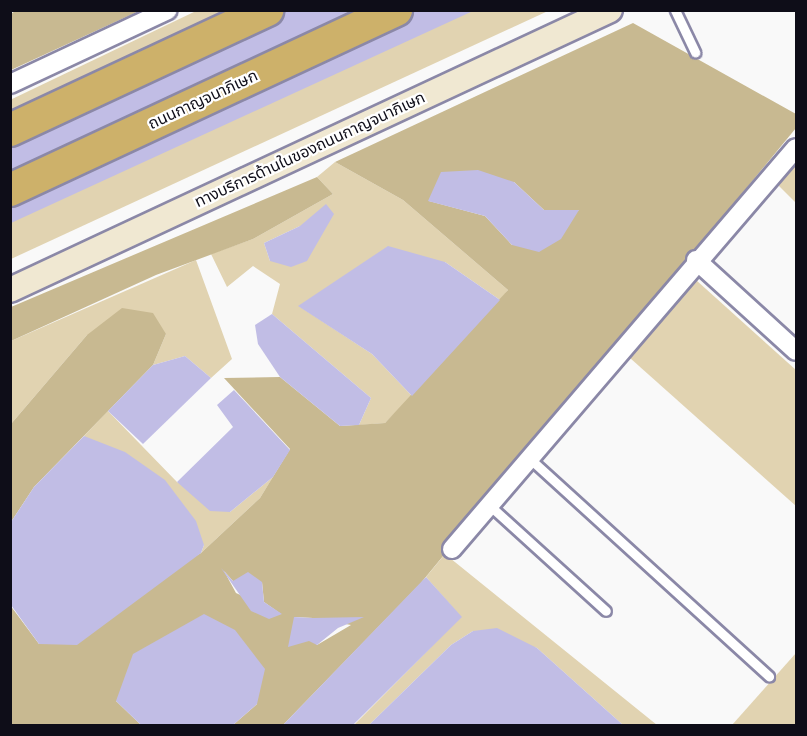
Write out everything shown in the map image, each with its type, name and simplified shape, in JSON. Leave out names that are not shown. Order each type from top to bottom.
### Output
[{"type":"highway","points":[[10,130],[267,10]]},
{"type":"highway","name":"ถนนกาญจนาภิเษก","points":[[10,190],[396,10]]},
{"type":"main road","name":"ทางบริการด้านในของถนนกาญจนาภิเษก","points":[[10,290],[610,10]]},
{"type":"street","points":[[10,84],[168,10]]},
{"type":"street","points":[[452,549],[696,260],[796,147]]},
{"type":"street","points":[[696,260],[796,351]]},
{"type":"lane","points":[[675,10],[695,52]]},
{"type":"lane","points":[[528,457],[769,676]]},
{"type":"lane","points":[[488,504],[606,611]]},
{"type":"shaded area","points":[[15,11],[139,11],[11,70],[11,14]]},
{"type":"shaded area","points":[[196,11],[548,11],[11,259],[10,100]]},
{"type":"shaded area","points":[[240,11],[473,11],[11,223],[10,115]]},
{"type":"shaded area","points":[[633,23],[796,114],[796,128],[420,584],[283,725],[233,725],[257,704],[116,701],[141,725],[11,725],[10,605],[39,644],[201,553],[260,498],[290,449],[224,378],[280,377],[340,426],[385,423],[508,290],[403,200],[335,162]],"holes":[[[514,182],[544,210],[579,210],[512,245],[485,216],[429,201]],[[224,571],[233,581],[262,582],[264,602],[281,614],[236,593]],[[294,617],[351,625],[317,645]]]},
{"type":"shaded area","points":[[335,162],[403,200],[508,290],[500,300],[445,262],[299,306],[372,354],[412,396],[385,423],[359,425],[371,398],[272,314],[280,284],[253,266],[227,287],[211,254],[253,239],[333,194],[317,177]],"holes":[[[300,226],[270,261],[264,243]]]},
{"type":"shaded area","points":[[796,165],[796,203],[778,185]]},
{"type":"shaded area","points":[[478,170],[514,182],[544,210],[579,210],[561,239],[539,252],[512,245],[485,216],[428,201],[441,172]]},
{"type":"shaded area","points":[[317,177],[333,194],[253,239],[156,275],[11,341],[11,307]]},
{"type":"shaded area","points":[[326,204],[334,214],[307,261],[291,267],[270,261],[264,243],[300,226]]},
{"type":"shaded area","points":[[388,246],[445,262],[500,300],[412,396],[372,354],[298,306]]},
{"type":"shaded area","points":[[196,260],[232,359],[211,378],[185,356],[153,365],[166,334],[87,335],[11,424],[11,341]]},
{"type":"shaded area","points":[[696,280],[796,370],[796,506],[630,358]]},
{"type":"shaded area","points":[[122,308],[153,313],[166,334],[153,365],[34,487],[11,522],[11,424],[87,335]]},
{"type":"shaded area","points":[[272,314],[371,398],[359,425],[340,426],[280,377],[258,344],[255,325]]},
{"type":"shaded area","points":[[185,356],[211,378],[143,444],[108,411],[153,365]]},
{"type":"shaded area","points":[[234,390],[290,450],[273,477],[230,512],[210,511],[177,482],[233,427],[217,405]]},
{"type":"shaded area","points":[[108,411],[177,482],[230,512],[273,477],[260,498],[201,553],[204,545],[84,436]]},
{"type":"shaded area","points":[[84,436],[125,452],[165,480],[196,521],[204,545],[201,553],[77,645],[39,644],[11,605],[11,522],[34,487]]},
{"type":"shaded area","points":[[445,554],[657,725],[623,725],[537,648],[473,631],[451,645],[369,725],[353,726],[461,617],[426,577]]},
{"type":"shaded area","points":[[221,568],[233,581],[248,572],[262,582],[264,602],[282,614],[269,619],[251,611]]},
{"type":"shaded area","points":[[426,577],[462,617],[353,725],[283,725]]},
{"type":"shaded area","points":[[204,614],[235,630],[265,669],[257,704],[233,725],[141,725],[116,701],[133,654]]},
{"type":"shaded area","points":[[294,617],[364,617],[338,628],[317,645],[309,641],[288,647]]},
{"type":"shaded area","points":[[497,628],[537,648],[623,725],[369,725],[451,645],[473,631]]},
{"type":"shaded area","points":[[796,653],[796,725],[732,725]]}]
